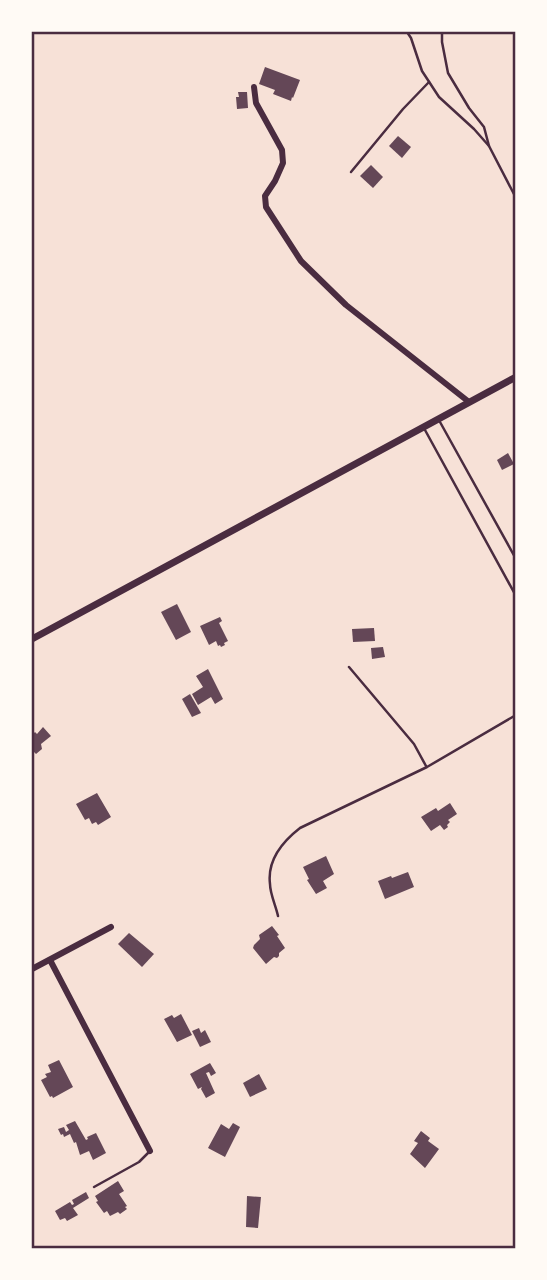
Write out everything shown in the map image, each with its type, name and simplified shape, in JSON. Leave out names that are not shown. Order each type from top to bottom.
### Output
[{"type":"street","points":[[254,87],[256,103],[282,150],[282,163],[265,196],[265,207],[301,261],[346,305],[469,402]]},
{"type":"street","points":[[32,639],[516,377]]},
{"type":"street","points":[[32,970],[111,928]]},
{"type":"street","points":[[50,960],[149,1151]]},
{"type":"lane","points":[[442,32],[448,73],[484,127],[489,146],[516,198]]},
{"type":"lane","points":[[409,33],[422,71],[439,97],[489,146]]},
{"type":"lane","points":[[351,172],[429,82]]},
{"type":"lane","points":[[438,419],[516,559]]},
{"type":"lane","points":[[423,427],[516,596]]},
{"type":"lane","points":[[349,667],[414,744],[427,767]]},
{"type":"lane","points":[[278,916],[270,884],[272,860],[285,839],[300,828],[427,767],[516,715]]},
{"type":"lane","points":[[94,1187],[139,1162],[149,1151]]},
{"type":"building","points":[[265,67],[300,80],[291,101],[273,94],[275,90],[259,84]]},
{"type":"building","points":[[238,92],[247,92],[248,108],[237,109]]},
{"type":"building","points":[[398,136],[411,147],[402,158],[389,146]]},
{"type":"building","points":[[371,165],[383,177],[373,188],[360,176]]},
{"type":"building","points":[[508,453],[514,464],[502,470],[497,460]]},
{"type":"building","points":[[177,604],[191,632],[176,640],[161,612]]},
{"type":"building","points":[[220,617],[222,621],[219,623],[228,641],[221,647],[216,641],[209,645],[200,626]]},
{"type":"building","points":[[374,628],[375,641],[353,642],[352,629]]},
{"type":"building","points":[[383,647],[385,657],[372,659],[371,648]]},
{"type":"building","points":[[208,669],[223,699],[215,704],[211,697],[198,705],[192,694],[203,687],[196,676]]},
{"type":"building","points":[[190,694],[201,713],[192,717],[182,699]]},
{"type":"building","points":[[43,727],[51,736],[41,744],[42,749],[36,754],[32,750],[32,735],[35,732],[37,734]]},
{"type":"building","points":[[97,793],[111,817],[98,825],[96,822],[92,824],[89,818],[85,820],[76,804]]},
{"type":"building","points":[[450,803],[457,814],[448,820],[448,827],[444,830],[440,825],[431,831],[421,817]]},
{"type":"building","points":[[326,856],[334,874],[323,881],[327,888],[316,894],[303,867]]},
{"type":"building","points":[[408,872],[414,887],[385,899],[378,881]]},
{"type":"building","points":[[272,926],[285,948],[277,958],[274,957],[266,964],[253,948],[260,939],[259,935]]},
{"type":"building","points":[[129,933],[154,954],[142,967],[118,944]]},
{"type":"building","points":[[181,1014],[192,1035],[177,1042],[164,1019]]},
{"type":"building","points":[[199,1028],[201,1033],[205,1030],[211,1042],[200,1047],[192,1031]]},
{"type":"building","points":[[59,1060],[73,1087],[53,1098],[41,1080],[47,1077],[45,1074],[51,1072],[48,1065]]},
{"type":"building","points":[[210,1063],[216,1073],[211,1076],[209,1072],[206,1073],[215,1093],[206,1098],[202,1087],[198,1089],[190,1074]]},
{"type":"building","points":[[259,1074],[267,1089],[250,1097],[243,1083]]},
{"type":"building","points":[[75,1121],[86,1140],[96,1133],[106,1153],[93,1160],[89,1151],[80,1155],[70,1134],[64,1137],[58,1129],[64,1127],[66,1132],[69,1130],[66,1125]]},
{"type":"building","points":[[233,1123],[240,1127],[225,1157],[208,1148],[221,1124],[229,1129]]},
{"type":"building","points":[[421,1131],[430,1138],[428,1141],[439,1149],[425,1168],[410,1154],[418,1143],[414,1141]]},
{"type":"building","points":[[118,1181],[124,1191],[119,1194],[127,1209],[110,1216],[107,1211],[104,1213],[95,1196]]},
{"type":"building","points":[[86,1192],[89,1198],[73,1208],[78,1215],[67,1221],[65,1218],[60,1220],[55,1211],[70,1202],[74,1204],[72,1200]]},
{"type":"building","points":[[247,1196],[261,1197],[258,1228],[246,1227]]}]
